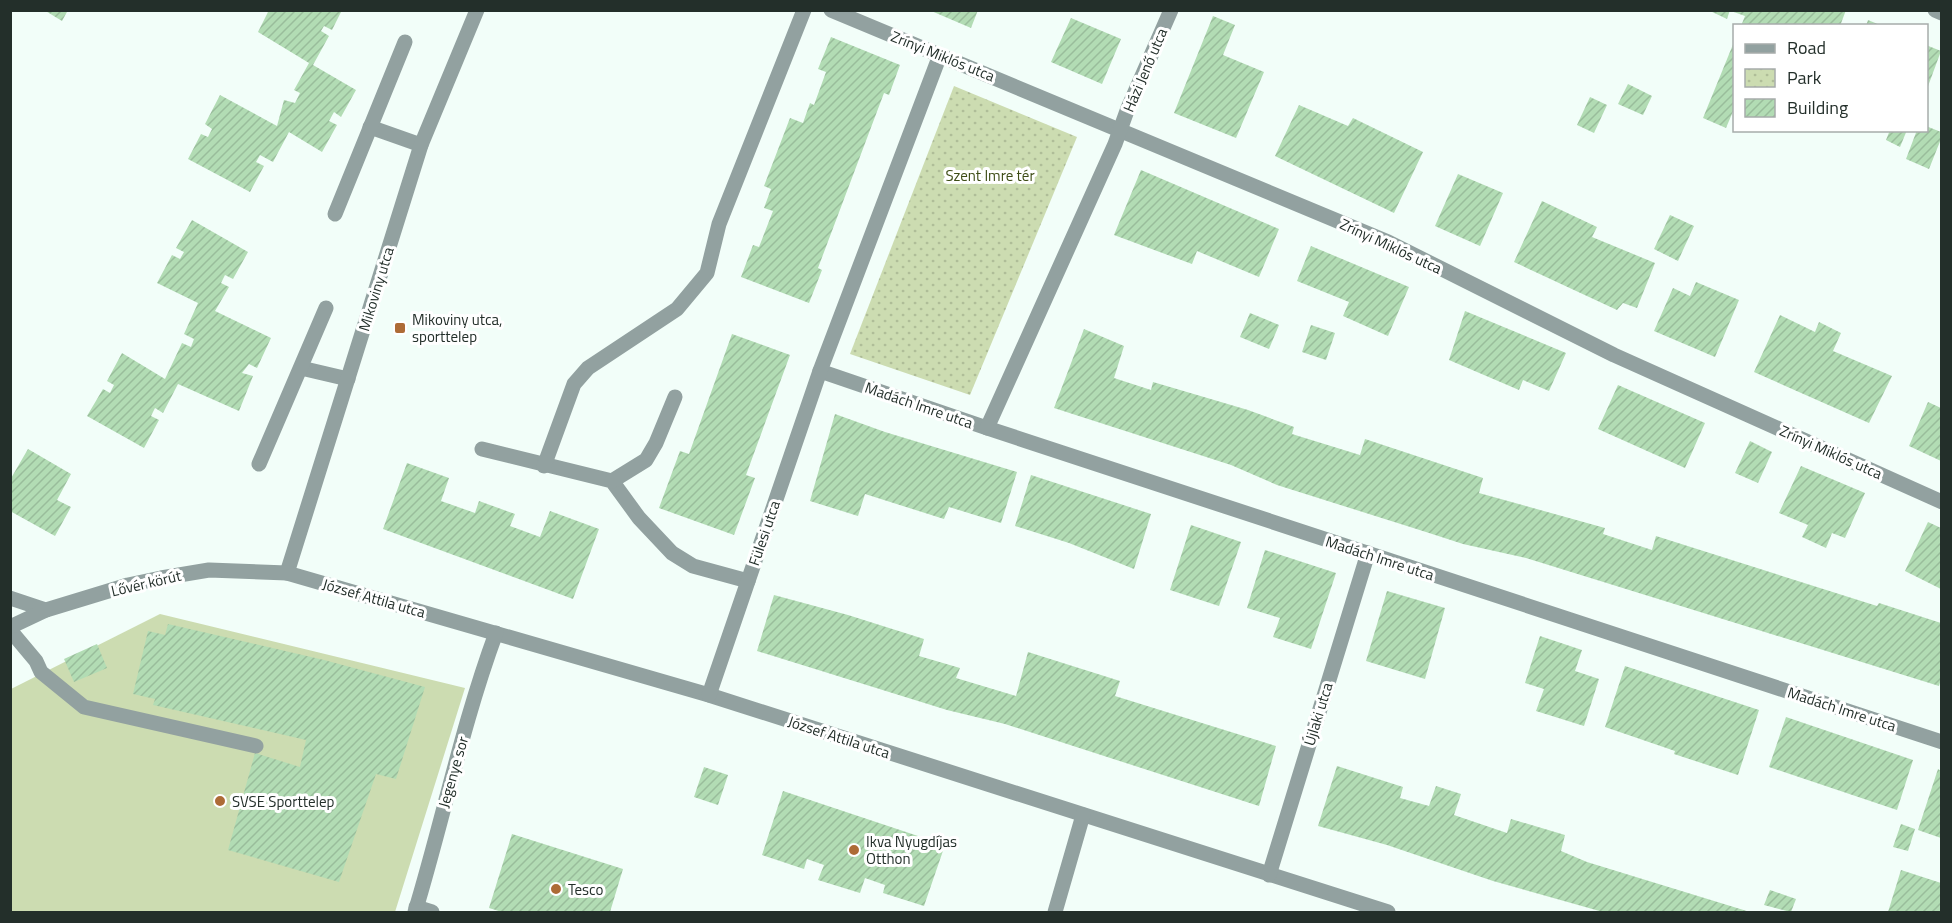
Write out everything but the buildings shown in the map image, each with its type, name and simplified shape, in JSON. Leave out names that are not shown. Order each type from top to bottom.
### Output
[{"type":"street","name":"Mikoviny utca","points":[[287,573],[420,145],[477,10]]},
{"type":"street","points":[[544,466],[574,384],[588,368],[677,309],[707,273],[719,224],[804,10]]},
{"type":"street","name":"Zrínyi Miklós utca","points":[[831,10],[1388,242],[1614,355],[1941,502]]},
{"type":"street","name":"Házi Jenő utca","points":[[1121,131],[1128,108],[1171,10]]},
{"type":"street","points":[[1935,10],[1941,13]]},
{"type":"street","points":[[335,214],[405,42]]},
{"type":"street","points":[[820,371],[940,55]]},
{"type":"street","points":[[370,127],[420,145]]},
{"type":"street","points":[[987,428],[1121,131]]},
{"type":"street","points":[[259,464],[327,308]]},
{"type":"street","points":[[301,368],[348,379]]},
{"type":"street","name":"Madách Imre utca","points":[[820,371],[1941,742]]},
{"type":"street","name":"Fülesi utca","points":[[709,695],[820,371]]},
{"type":"street","points":[[612,482],[646,460],[656,443],[675,397]]},
{"type":"street","points":[[483,449],[612,482],[639,518],[672,553],[693,566],[747,581]]},
{"type":"street","name":"Újlaki utca","points":[[1269,875],[1368,554]]},
{"type":"street","name":"Lővér körút","points":[[10,628],[46,610],[128,585],[209,570],[287,573]]},
{"type":"street","name":"József Attila utca","points":[[287,573],[709,695],[1388,912]]},
{"type":"street","points":[[10,598],[46,610]]},
{"type":"street","points":[[10,628],[36,661],[40,672],[84,707],[256,746]]},
{"type":"street","name":"Jegenye sor","points":[[415,910],[451,778],[496,633]]},
{"type":"street","points":[[1055,912],[1083,815]]},
{"type":"street","points":[[415,910],[432,912]]},
{"type":"green space","name":"Szent Imre tér","points":[[954,86],[1077,137],[970,395],[850,354]]},
{"type":"green space","name":"SVSE Sporttelep","points":[[160,614],[465,688],[395,912],[11,912],[11,689]]},
{"type":"place","name":"Mikoviny utca, sporttelep","points":[[400,328]]},
{"type":"place","name":"SVSE Sporttelep","points":[[220,801]]},
{"type":"place","name":"Ikva Nyugdíjas Otthon","points":[[854,850]]},
{"type":"place","name":"Tesco","points":[[556,889]]}]
